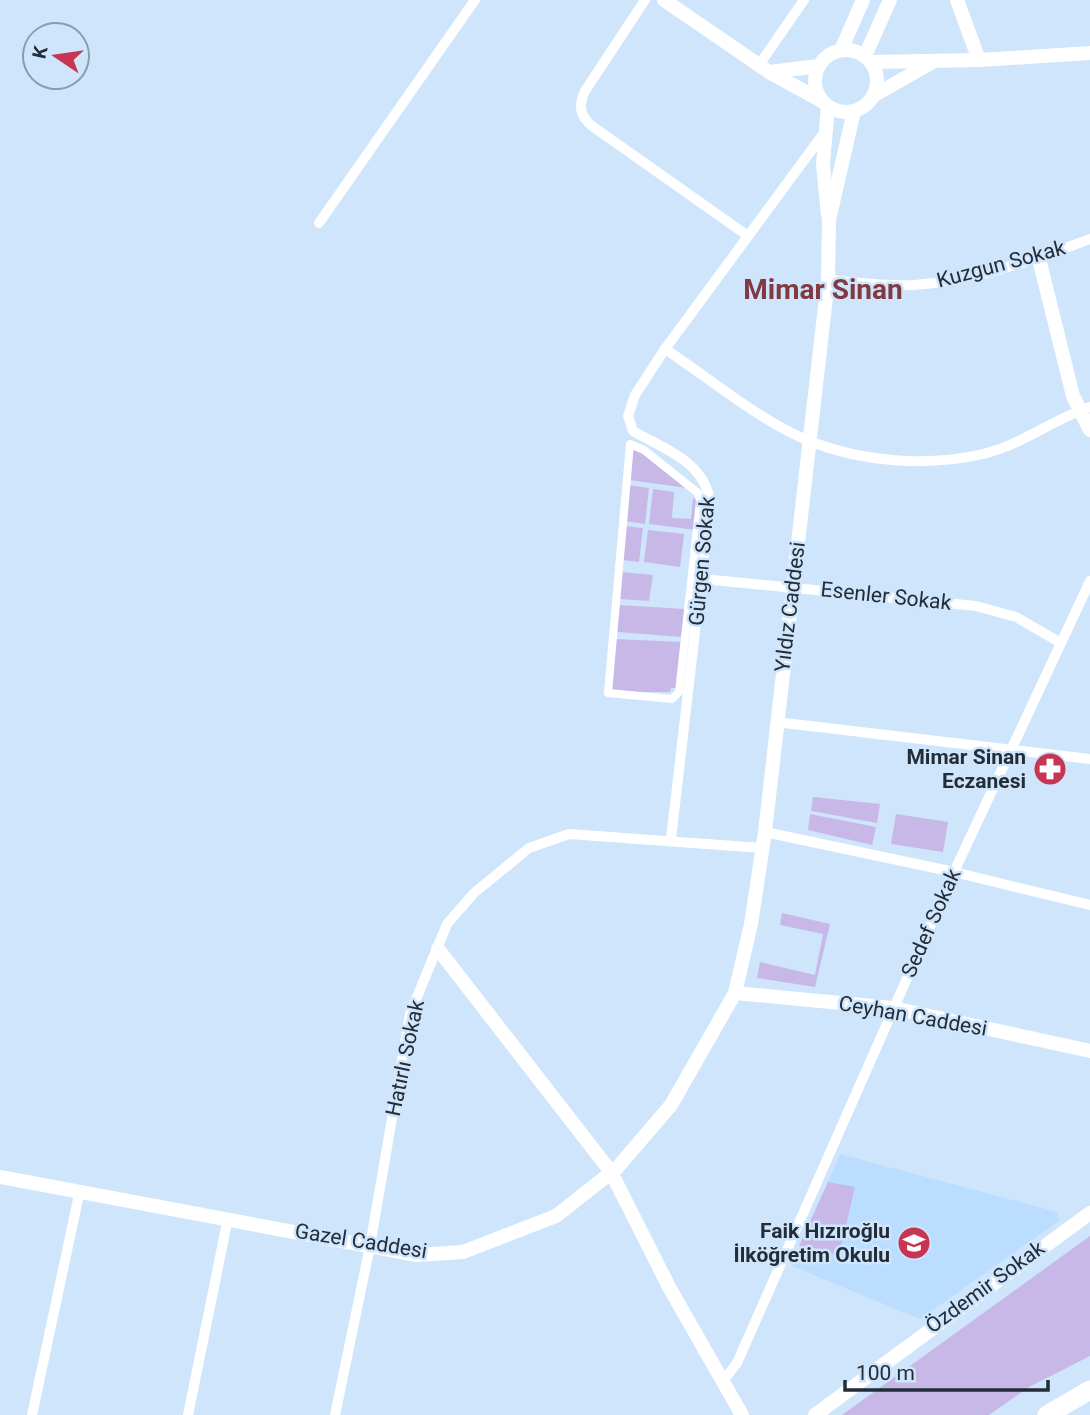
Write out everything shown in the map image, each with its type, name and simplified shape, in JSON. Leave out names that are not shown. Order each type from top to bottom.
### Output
[{"type":"highway","points":[[1048,1415],[1090,1390]]},
{"type":"street","points":[[319,223],[475,0]]},
{"type":"street","points":[[645,0],[585,91],[581,114],[592,126],[748,236]]},
{"type":"street","points":[[664,0],[764,69],[841,111],[854,111],[865,105],[873,96],[932,62]]},
{"type":"street","points":[[764,69],[804,0]]},
{"type":"street","points":[[841,50],[863,0]]},
{"type":"street","points":[[873,96],[877,79],[868,59],[890,0]]},
{"type":"street","points":[[957,0],[979,60]]},
{"type":"street","points":[[764,69],[819,66],[828,55],[841,50],[854,51],[868,59],[932,62],[1090,53]]},
{"type":"street","name":"Yıldız Caddesi","points":[[819,66],[815,81],[825,103],[824,188],[830,220]]},
{"type":"street","name":"Yıldız Caddesi","points":[[735,993],[751,924],[765,832],[828,280],[830,220],[854,111]]},
{"type":"street","name":"Gürgen Sokak","points":[[671,839],[697,578],[709,518],[709,489],[702,475],[687,461],[632,431],[629,425],[635,394],[824,133]]},
{"type":"street","name":"Kuzgun Sokak","points":[[828,280],[925,284],[1039,259],[1090,239]]},
{"type":"street","points":[[1039,259],[1090,430]]},
{"type":"street","points":[[665,349],[783,428],[810,441],[881,458],[947,461],[984,454],[1019,443],[1084,409]]},
{"type":"street","points":[[629,444],[643,450],[699,497],[697,578],[678,695],[672,699],[609,695],[629,444]]},
{"type":"street","name":"Esenler Sokak","points":[[697,578],[990,608],[1016,617],[1062,643]]},
{"type":"street","name":"Sedef Sokak","points":[[723,1381],[737,1363],[954,872],[1090,581]]},
{"type":"street","points":[[776,722],[1090,760]]},
{"type":"street","points":[[765,832],[954,872],[1090,905]]},
{"type":"street","name":"Hatırlı Sokak","points":[[335,1415],[370,1246],[410,1014],[447,924],[474,893],[529,848],[569,834],[671,839],[762,848]]},
{"type":"street","points":[[438,949],[611,1172],[669,1287],[742,1415]]},
{"type":"street","name":"Ceyhan Caddesi","points":[[735,993],[893,1008],[1090,1051]]},
{"type":"street","name":"Gazel Caddesi","points":[[0,1177],[417,1255],[463,1252],[556,1216],[611,1172],[671,1105],[735,993]]},
{"type":"street","points":[[32,1415],[80,1190]]},
{"type":"street","name":"Özdemir Sokak","points":[[815,1415],[1090,1213]]},
{"type":"street","points":[[188,1415],[228,1218]]},
{"type":"shaded area","points":[[631,447],[638,449],[687,488],[629,480]]},
{"type":"shaded area","points":[[627,485],[649,488],[645,524],[624,521]]},
{"type":"shaded area","points":[[653,489],[674,492],[672,518],[691,519],[693,498],[697,499],[696,530],[649,524]]},
{"type":"shaded area","points":[[624,526],[643,528],[639,562],[622,560]]},
{"type":"shaded area","points":[[648,530],[684,534],[680,567],[644,562]]},
{"type":"shaded area","points":[[620,572],[653,575],[649,601],[619,599]]},
{"type":"shaded area","points":[[618,605],[685,609],[683,637],[617,632]]},
{"type":"shaded area","points":[[615,639],[682,642],[677,688],[671,688],[670,692],[612,692]]},
{"type":"shaded area","points":[[813,797],[880,804],[877,823],[811,811]]},
{"type":"shaded area","points":[[810,814],[876,827],[872,845],[808,830]]},
{"type":"shaded area","points":[[896,814],[948,822],[943,852],[891,844]]},
{"type":"shaded area","points":[[782,913],[830,924],[815,987],[757,978],[760,962],[815,975],[823,934],[780,925]]},
{"type":"shaded area","name":"Faik Hızıroğlu İlköğretim Okulu","points":[[840,1154],[1057,1212],[1059,1221],[920,1319],[792,1266]]},
{"type":"shaded area","points":[[828,1182],[855,1187],[839,1255],[799,1246]]},
{"type":"shaded area","points":[[1090,1236],[1090,1356],[1029,1387],[989,1415],[842,1415]]},
{"type":"place","name":"Mimar Sinan Eczanesi","points":[[1050,769]]},
{"type":"place","name":"Faik Hızıroğlu İlköğretim Okulu","points":[[914,1243]]},
{"type":"district","name":"Mimar Sinan","points":[[823,289]]}]
